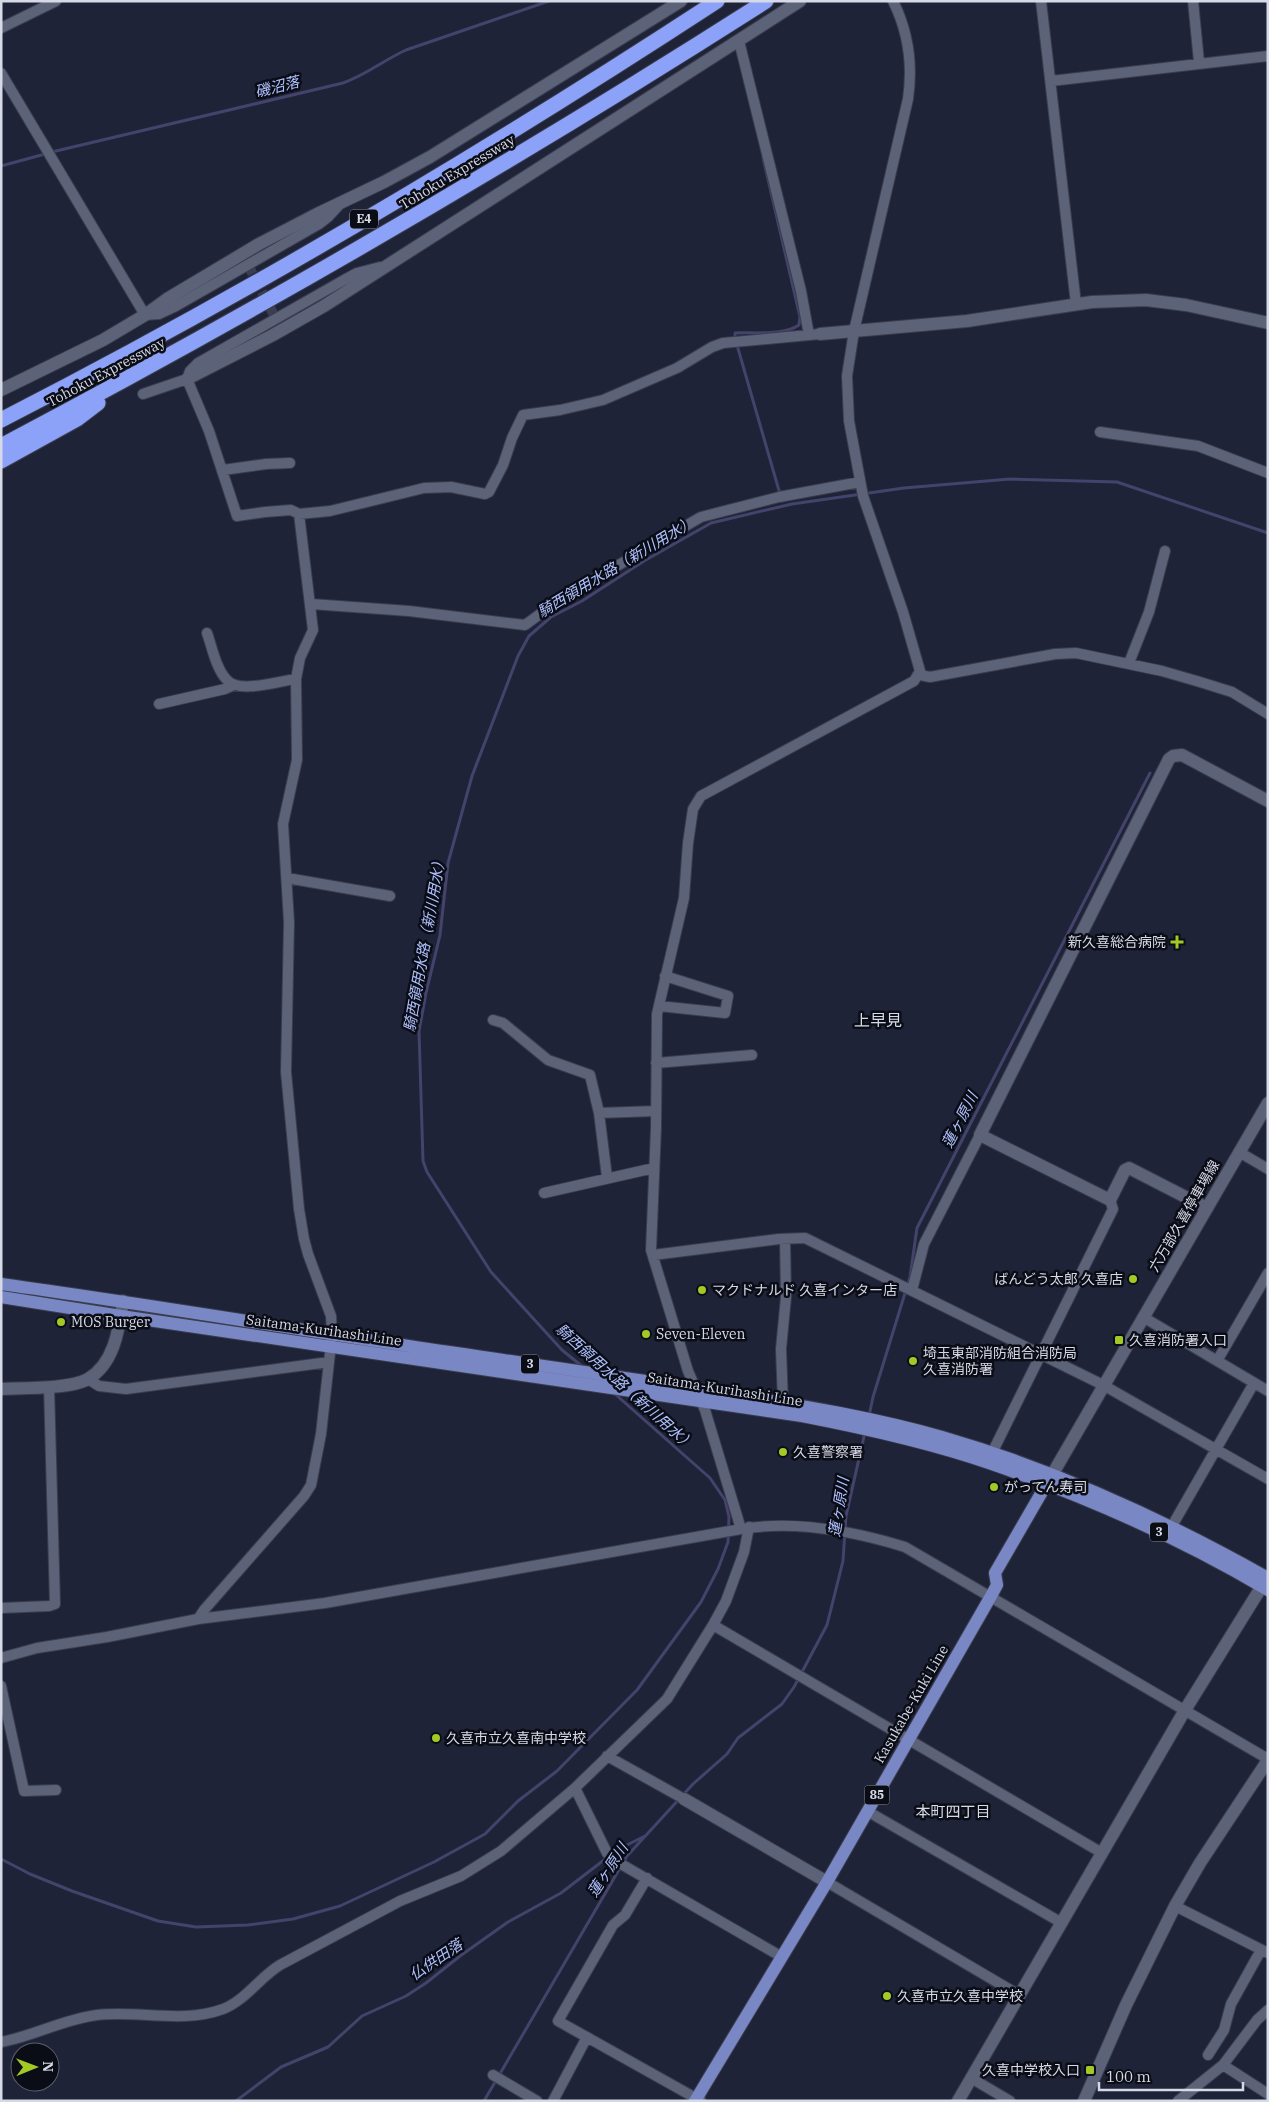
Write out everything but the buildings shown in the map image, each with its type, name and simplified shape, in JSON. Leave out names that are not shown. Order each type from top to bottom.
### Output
[{"type":"highway","name":"Tohoku Expressway","points":[[1,420],[182,324],[310,251],[501,138],[717,1]]},
{"type":"highway","name":"Tohoku Expressway","points":[[1,446],[146,369],[403,223],[652,73],[766,1]]},
{"type":"highway","points":[[1,461],[76,419],[146,369]]},
{"type":"main road","name":"Saitama-Kurihashi Line","points":[[1,1284],[123,1301],[332,1340],[802,1416],[875,1432],[1049,1480],[1172,1526],[1266,1581]]},
{"type":"main road","name":"Saitama-Kurihashi Line","points":[[1,1297],[121,1316],[332,1340],[695,1388],[783,1402],[879,1421],[942,1437],[992,1453],[1166,1536],[1266,1581]]},
{"type":"main road","name":"Kasukabe-Kuki Line","points":[[697,2100],[827,1882],[991,1596],[997,1585],[995,1573],[1049,1480]]},
{"type":"street","points":[[1,28],[56,1]]},
{"type":"street","points":[[1,390],[102,340],[259,244],[430,157],[681,1]]},
{"type":"street","points":[[143,394],[187,379],[316,311],[800,1]]},
{"type":"street","points":[[1,2042],[22,2038],[50,2027],[96,2015],[172,2016],[225,2008],[236,2002],[280,1964],[400,1901],[461,1876],[501,1851],[575,1788],[667,1699],[726,1601],[744,1552],[745,1528],[701,1400],[695,1388],[653,1255],[656,1063],[659,1006],[684,898],[688,843],[693,809],[701,796],[914,681],[920,675],[920,664],[862,489],[849,422],[847,376],[854,331],[906,108],[910,83],[907,37],[893,1]]},
{"type":"street","points":[[1042,1],[1076,304]]},
{"type":"street","points":[[1193,1],[1199,62]]},
{"type":"street","points":[[739,41],[801,291],[814,334]]},
{"type":"street","points":[[1051,81],[1199,62],[1268,56]]},
{"type":"street","points":[[1,73],[145,315]]},
{"type":"street","points":[[187,379],[209,431],[237,516],[291,510],[299,514],[330,512],[424,488],[451,487],[485,494],[489,492],[503,464],[522,415],[560,410],[603,400],[677,368],[712,347],[723,343],[982,319],[1076,304],[1146,300],[1186,305],[1268,323]]},
{"type":"street","points":[[1100,432],[1198,446],[1268,473]]},
{"type":"street","points":[[223,470],[290,463]]},
{"type":"street","points":[[311,604],[409,611],[525,625],[562,598],[701,517],[779,497],[862,489]]},
{"type":"street","points":[[198,1619],[304,1496],[311,1484],[321,1434],[332,1340],[331,1316],[304,1239],[286,1072],[289,922],[283,824],[296,760],[296,679],[300,658],[313,634],[299,514]]},
{"type":"street","points":[[1129,664],[1149,612],[1165,551]]},
{"type":"street","points":[[207,633],[221,671],[226,680],[234,685],[248,687],[296,679]]},
{"type":"street","points":[[920,675],[930,677],[1055,654],[1076,653],[1172,674],[1232,692],[1268,714]]},
{"type":"street","points":[[159,704],[226,689],[234,685]]},
{"type":"street","points":[[912,1290],[924,1244],[1169,760],[1173,756],[1182,755],[1268,801]]},
{"type":"street","points":[[287,878],[390,896]]},
{"type":"street","points":[[659,1006],[725,1013],[728,996],[665,976]]},
{"type":"street","points":[[493,1020],[503,1024],[548,1060],[590,1075],[599,1113],[607,1178]]},
{"type":"street","points":[[656,1063],[752,1055]]},
{"type":"street","name":"六万部久喜停車場線","points":[[1049,1480],[1268,1103]]},
{"type":"street","points":[[599,1113],[656,1111]]},
{"type":"street","points":[[980,1135],[1110,1200]]},
{"type":"street","points":[[1239,1152],[1268,1168]]},
{"type":"street","points":[[544,1193],[654,1168]]},
{"type":"street","points":[[992,1453],[1113,1209],[1110,1200],[1125,1170],[1129,1168],[1207,1208]]},
{"type":"street","points":[[653,1255],[805,1238],[1104,1385],[1268,1479]]},
{"type":"street","points":[[783,1402],[781,1349],[786,1297],[785,1239]]},
{"type":"street","points":[[1217,1361],[1268,1273]]},
{"type":"street","points":[[1,1389],[49,1386],[88,1379],[104,1364],[110,1355],[121,1316],[123,1301]]},
{"type":"street","points":[[1143,1317],[1268,1391]]},
{"type":"street","points":[[88,1379],[99,1386],[126,1389],[328,1362]]},
{"type":"street","points":[[1172,1526],[1254,1383]]},
{"type":"street","points":[[1,1608],[49,1606],[55,1604],[49,1386]]},
{"type":"street","points":[[1,1658],[37,1648],[107,1637],[198,1619],[325,1602],[745,1528],[789,1524],[880,1540],[905,1547],[1268,1759],[1200,1863],[1175,1906],[1126,2005],[1084,2101]]},
{"type":"street","points":[[958,2101],[1186,1710],[1266,1581]]},
{"type":"street","points":[[713,1625],[1102,1853]]},
{"type":"street","points":[[1,1686],[24,1791],[56,1790]]},
{"type":"street","points":[[607,1756],[1019,1995]]},
{"type":"street","points":[[575,1788],[607,1853],[624,1867],[647,1878],[782,1958]]},
{"type":"street","points":[[867,1812],[1062,1923]]},
{"type":"street","points":[[647,1878],[624,1915],[613,1925],[558,2021],[697,2100]]},
{"type":"street","points":[[1175,1906],[1264,1951],[1230,2004],[1224,2030],[1208,2055]]},
{"type":"street","points":[[1178,2101],[1223,2064],[1257,2020],[1268,2010]]},
{"type":"street","points":[[553,2101],[587,2037]]},
{"type":"street","points":[[1223,2064],[1268,2094]]},
{"type":"street","points":[[493,2075],[538,2101]]},
{"type":"street","points":[[970,2078],[1010,2101]]},
{"type":"waterway","name":"磯沼落","points":[[1,166],[56,151],[343,83],[406,50],[549,1]]},
{"type":"waterway","points":[[735,337],[735,333],[777,332],[799,325],[800,317],[763,158]]},
{"type":"waterway","points":[[737,345],[780,494]]},
{"type":"waterway","name":"騎西領用水路（新川用水）","points":[[583,1367],[562,1350],[491,1272],[427,1172],[423,1161],[419,1031],[440,935],[448,863],[472,776],[518,656],[529,636],[551,617],[582,601],[644,561],[711,523],[792,504],[904,488],[1010,479],[1117,482],[1268,533]]},
{"type":"waterway","name":"蓮ヶ原川","points":[[869,1416],[873,1397],[910,1277],[917,1228],[1150,773]]},
{"type":"waterway","name":"騎西領用水路（新川用水）","points":[[1,1859],[30,1874],[72,1891],[158,1921],[196,1927],[248,1925],[293,1919],[340,1906],[434,1862],[485,1834],[518,1801],[557,1771],[637,1690],[701,1602],[718,1569],[728,1542],[729,1517],[725,1500],[710,1478],[615,1394]]},
{"type":"waterway","name":"蓮ヶ原川","points":[[484,2101],[627,1856],[693,1784],[727,1754],[738,1738],[782,1704],[794,1687],[827,1625],[843,1561],[846,1516],[865,1432]]},
{"type":"waterway","name":"仏供田落","points":[[236,2101],[281,2067],[328,2047],[362,2016],[406,1996],[508,1922],[561,1893],[617,1850],[645,1836]]},
{"type":"tunnel","points":[[248,265],[276,319]]},
{"type":"place","name":"新久喜総合病院","points":[[1177,942]]},
{"type":"place","name":"ばんどう太郎 久喜店","points":[[1133,1279]]},
{"type":"place","name":"マクドナルド 久喜インター店","points":[[702,1290]]},
{"type":"place","name":"MOS Burger","points":[[61,1322]]},
{"type":"place","name":"Seven-Eleven","points":[[646,1334]]},
{"type":"place","name":"久喜消防署入口","points":[[1119,1340]]},
{"type":"place","name":"埼玉東部消防組合消防局 久喜消防署","points":[[913,1361]]},
{"type":"place","name":"久喜警察署","points":[[783,1452]]},
{"type":"place","name":"がってん寿司","points":[[994,1487]]},
{"type":"place","name":"久喜市立久喜南中学校","points":[[436,1738]]},
{"type":"place","name":"久喜市立久喜中学校","points":[[887,1996]]},
{"type":"place","name":"久喜中学校入口","points":[[1090,2070]]},
{"type":"district","name":"上早見","points":[[878,1020]]},
{"type":"district","name":"本町四丁目","points":[[953,1812]]}]
